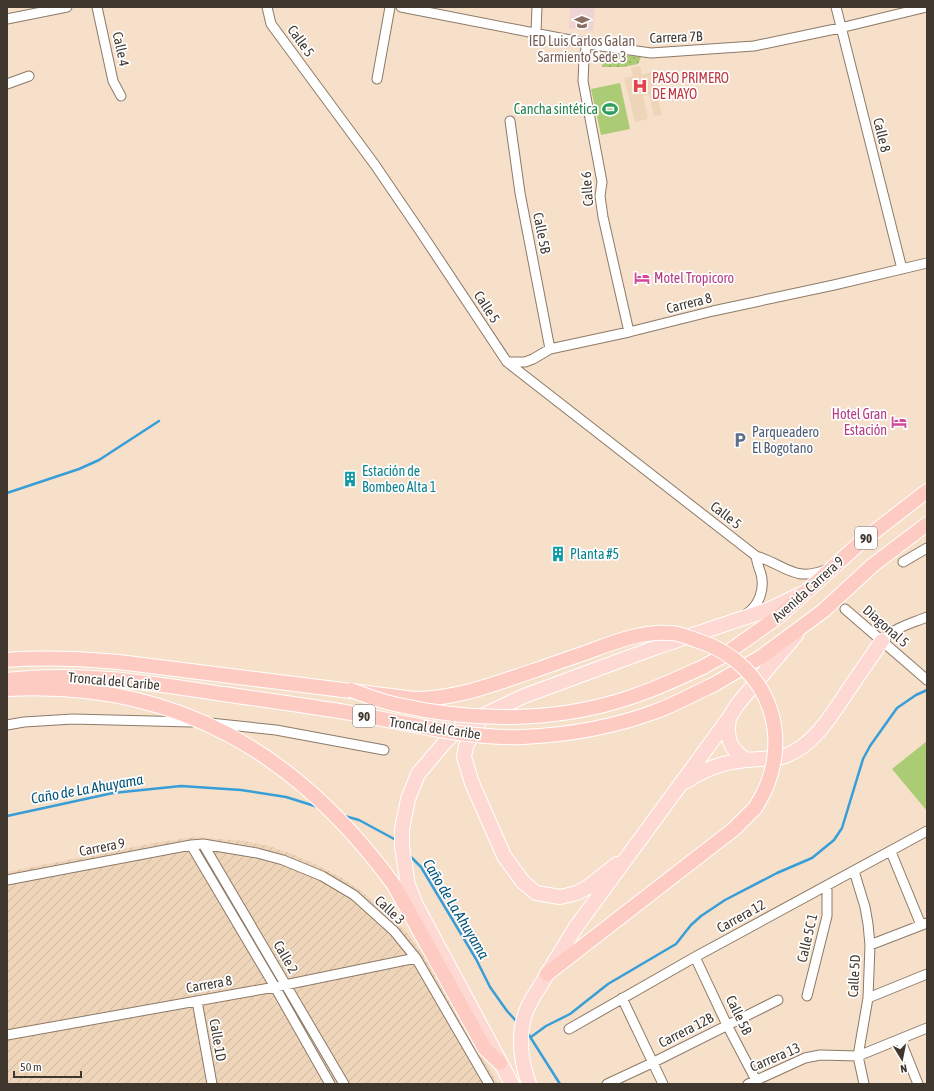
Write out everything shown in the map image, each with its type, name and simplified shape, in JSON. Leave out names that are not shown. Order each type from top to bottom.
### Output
[{"type":"highway","name":"Avenida Carrera 9","points":[[703,667],[721,657],[778,617],[861,542],[927,491]]},
{"type":"highway","name":"Avenida Carrera 9","points":[[713,685],[761,657],[823,610],[873,565],[927,524]]},
{"type":"highway","points":[[351,690],[415,699],[435,699],[464,694],[634,637],[658,633],[683,635],[718,649],[738,662],[754,680],[766,700],[773,722],[776,744],[770,778],[764,793],[755,808],[734,829],[548,974]]},
{"type":"highway","name":"Troncal del Caribe","points":[[7,660],[73,658],[119,662],[351,690],[392,704],[432,712],[471,716],[511,717],[551,714],[591,708],[629,698],[667,684],[703,667]]},
{"type":"highway","name":"Troncal del Caribe","points":[[7,680],[71,676],[116,679],[352,713],[421,728],[484,735],[521,737],[595,728],[625,721],[654,712],[713,685]]},
{"type":"highway","points":[[7,689],[54,688],[85,691],[120,696],[162,707],[216,728],[270,759],[323,803],[355,836],[394,885],[485,1049],[500,1063]]},
{"type":"main road","points":[[512,1084],[416,905],[408,885],[404,865],[402,829],[408,799],[418,774],[445,742],[465,724],[524,696],[657,647],[770,609],[808,590]]},
{"type":"main road","points":[[529,1084],[520,1048],[521,1027],[527,1008],[557,956],[576,927],[737,705],[793,638],[823,610]]},
{"type":"main road","points":[[679,787],[699,773],[722,763],[785,756],[804,745],[824,726],[882,642]]},
{"type":"main road","points":[[483,716],[471,735],[466,746],[464,757],[472,783],[504,856],[523,882],[536,892],[552,896],[560,897],[577,893],[588,887],[632,851]]},
{"type":"main road","points":[[729,718],[727,730],[730,742],[736,752],[746,760]]},
{"type":"street","points":[[7,19],[67,7]]},
{"type":"street","name":"Calle 4","points":[[98,7],[113,81],[121,96]]},
{"type":"street","name":"Calle 5","points":[[267,7],[271,24],[405,209],[507,362],[756,556],[767,559],[780,567],[795,573],[806,574],[821,572],[832,567]]},
{"type":"street","points":[[377,79],[390,7]]},
{"type":"street","name":"Carrera 7B","points":[[401,7],[628,50],[651,53],[754,46],[840,28],[927,7]]},
{"type":"street","points":[[536,32],[537,7]]},
{"type":"street","name":"Calle 8","points":[[836,7],[840,28],[902,269]]},
{"type":"street","name":"Calle 6","points":[[587,42],[583,81],[602,182],[600,196],[603,217],[629,332]]},
{"type":"street","points":[[7,84],[29,76]]},
{"type":"street","name":"Calle 5B","points":[[510,121],[520,194],[550,349]]},
{"type":"street","name":"Carrera 8","points":[[507,362],[525,362],[550,349],[927,263]]},
{"type":"street","points":[[903,562],[927,548]]},
{"type":"street","points":[[733,622],[752,611],[758,601],[762,589],[762,576],[757,564],[756,556]]},
{"type":"street","name":"Diagonal 5","points":[[846,609],[927,680]]},
{"type":"street","points":[[882,642],[896,629],[927,617]]},
{"type":"street","name":"90","points":[[7,725],[24,722],[73,719],[175,721],[226,724],[276,730],[380,748]]},
{"type":"street","name":"Carrera 12","points":[[569,1028],[695,957],[891,852],[927,831]]},
{"type":"street","name":"Carrera 9","points":[[7,880],[203,844]]},
{"type":"street","name":"Calle 3","points":[[203,844],[257,852],[284,860],[322,876],[354,895],[394,931],[416,958],[489,1084]]},
{"type":"street","name":"Calle 2","points":[[203,844],[344,1084]]},
{"type":"street","name":"Calle 2","points":[[191,845],[275,987],[330,1084]]},
{"type":"street","points":[[870,945],[924,924],[891,852]]},
{"type":"street","name":"Calle 5D","points":[[854,871],[865,907],[870,945],[868,998],[858,1056],[864,1084]]},
{"type":"street","name":"Calle 5C 1","points":[[807,996],[827,916],[827,886]]},
{"type":"street","name":"Calle 5B","points":[[695,957],[727,1025],[757,1082]]},
{"type":"street","name":"Carrera 8","points":[[7,1035],[275,987],[416,958]]},
{"type":"street","points":[[868,998],[927,974]]},
{"type":"street","points":[[622,998],[663,1084]]},
{"type":"street","name":"Carrera 12B","points":[[606,1084],[652,1063],[778,1000]]},
{"type":"street","name":"Calle 1D","points":[[197,1001],[212,1084]]},
{"type":"street","name":"Carrera 13","points":[[748,1084],[757,1082],[805,1058],[820,1055],[858,1056],[927,1028]]},
{"type":"street","points":[[900,1039],[918,1084]]},
{"type":"shaded area","name":"IED Luis Carlos Galan Sarmiento Sede 3","points":[[570,7],[595,7],[593,31],[569,28]]},
{"type":"shaded area","name":"PASO PRIMERO DE MAYO","points":[[640,66],[642,75],[651,72],[662,115],[654,116],[649,95],[643,96],[648,119],[635,122],[624,78],[633,76],[631,68]]},
{"type":"shaded area","points":[[194,837],[244,841],[269,846],[319,866],[342,878],[361,891],[407,933],[427,960],[498,1084],[7,1084],[7,872],[154,843]]},
{"type":"green space","points":[[605,53],[641,57],[638,64],[623,67],[602,67]]},
{"type":"green space","name":"Cancha sintética","points":[[620,83],[630,129],[601,135],[591,89]]},
{"type":"green space","points":[[927,741],[927,811],[892,769]]},
{"type":"waterway","points":[[7,493],[79,469],[99,460],[159,421]]},
{"type":"waterway","points":[[531,1037],[546,1026],[570,1014],[608,984],[676,944],[691,925],[701,916],[725,900],[777,873],[812,858],[834,840],[842,828],[863,759],[870,746],[897,708],[916,695],[927,690]]},
{"type":"waterway","name":"Caño de La Ahuyama","points":[[7,816],[113,793],[181,786],[241,790],[286,797],[318,807]]},
{"type":"waterway","name":"Caño de La Ahuyama","points":[[341,815],[359,820],[396,840]]},
{"type":"waterway","name":"Caño de La Ahuyama","points":[[409,855],[421,867],[476,959],[490,987],[507,1011],[518,1023]]},
{"type":"waterway","name":"Caño de La Ahuyama","points":[[527,1032],[560,1084]]},
{"type":"place","name":"IED Luis Carlos Galan Sarmiento Sede 3","points":[[582,22]]},
{"type":"place","name":"PASO PRIMERO DE MAYO","points":[[640,86]]},
{"type":"place","name":"Cancha sintética","points":[[610,109]]},
{"type":"place","name":"Motel Tropicoro","points":[[642,278]]},
{"type":"place","name":"Hotel Gran Estación","points":[[899,422]]},
{"type":"place","name":"Parqueadero El Bogotano","points":[[740,440]]},
{"type":"place","name":"Estación de Bombeo Alta 1","points":[[350,479]]},
{"type":"place","name":"Planta #5","points":[[558,554]]}]
